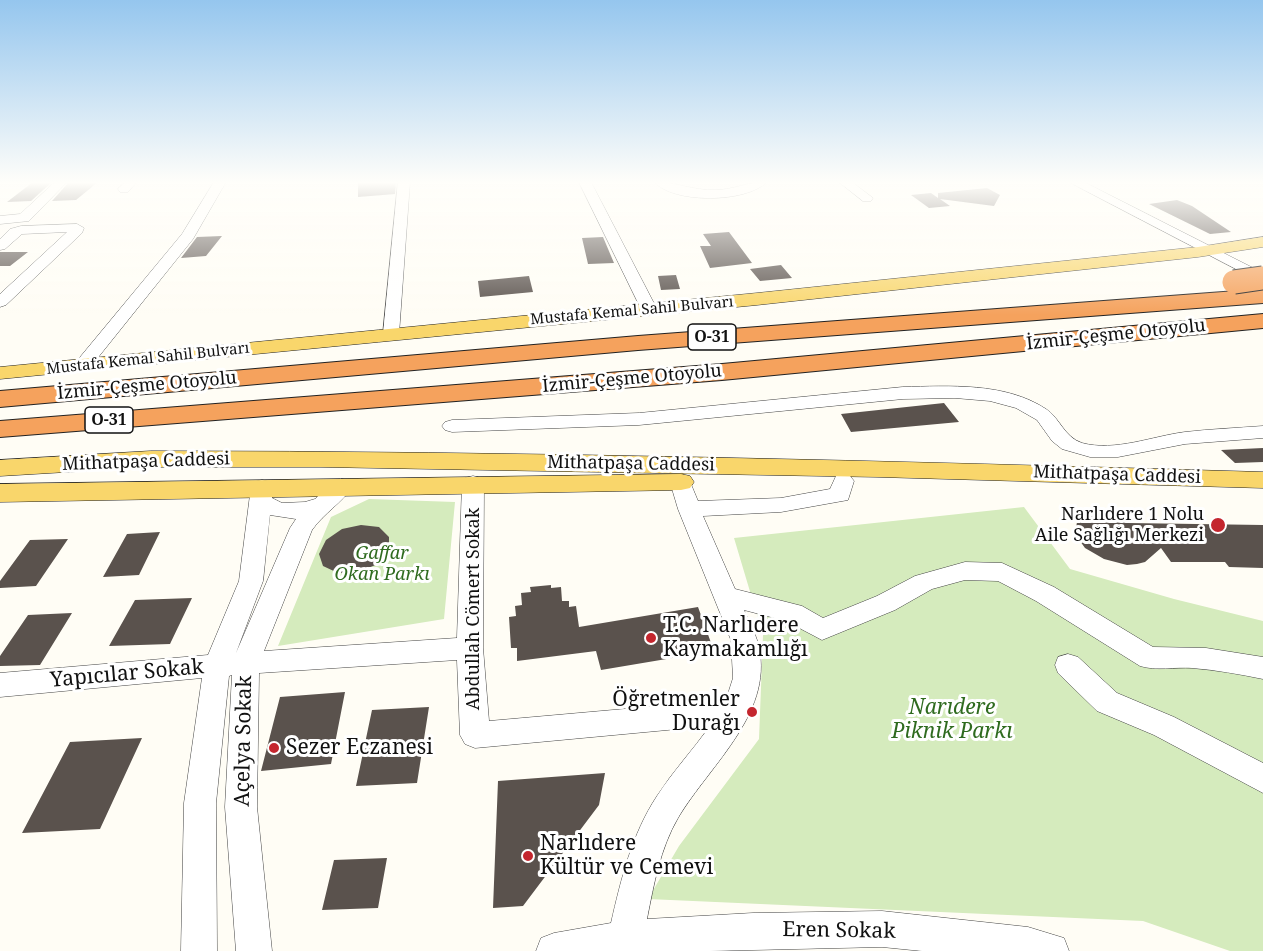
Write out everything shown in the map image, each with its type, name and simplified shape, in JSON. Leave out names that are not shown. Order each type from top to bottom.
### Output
[{"type":"highway","points":[[638,343],[998,309],[1263,279]]},
{"type":"highway","name":"İzmir-Çeşme Otoyolu","points":[[0,399],[638,343],[1263,296]]},
{"type":"highway","name":"İzmir-Çeşme Otoyolu","points":[[0,429],[711,373],[1263,321]]},
{"type":"highway","points":[[991,348],[1050,351],[1263,334]]},
{"type":"main road","name":"Mustafa Kemal Sahil Bulvarı","points":[[0,373],[650,309],[1205,251],[1263,242]]},
{"type":"main road","name":"Mithatpaşa Caddesi","points":[[0,468],[151,459],[316,459],[878,469],[1263,480]]},
{"type":"main road","points":[[261,495],[276,472],[316,459],[331,463],[342,472],[342,486]]},
{"type":"main road","name":"Mithatpaşa Caddesi","points":[[0,493],[261,495],[342,486],[843,481],[1132,489],[1263,496]]},
{"type":"street","points":[[82,366],[194,226]]},
{"type":"street","points":[[391,334],[400,226]]},
{"type":"street","points":[[608,226],[650,309]]},
{"type":"street","points":[[1160,226],[1263,279]]},
{"type":"street","points":[[0,246],[15,232],[21,230],[77,228],[0,302]]},
{"type":"street","points":[[1205,251],[1263,288]]},
{"type":"street","points":[[452,426],[639,419],[903,393],[935,392],[1010,399],[1026,405],[1048,421],[1061,440],[1078,448],[1093,451],[1110,452],[1183,438],[1263,432]]},
{"type":"street","points":[[689,509],[781,505],[840,495],[843,481]]},
{"type":"street","points":[[625,938],[647,846],[659,822],[736,711],[745,688],[747,661],[744,640],[689,509],[681,482]]},
{"type":"street","name":"Abdullah Cömert Sokak","points":[[473,483],[470,648],[475,735],[736,711]]},
{"type":"street","name":"Açelya Sokak","points":[[254,951],[241,807],[232,664],[305,522],[342,486]]},
{"type":"street","points":[[261,495],[280,512],[306,510],[320,505]]},
{"type":"street","name":"Açelya Sokak","points":[[199,951],[200,803],[251,580],[261,495]]},
{"type":"street","points":[[726,596],[793,613],[822,630],[886,603],[924,582],[965,571],[1002,572],[1045,594],[1149,658],[1164,656],[1238,663],[1263,668]]},
{"type":"street","name":"Yapıcılar Sokak","points":[[0,686],[232,664],[470,648]]},
{"type":"street","points":[[1068,665],[1107,702],[1164,726],[1263,780]]},
{"type":"street","name":"Eren Sokak","points":[[554,951],[625,938],[753,931],[882,929],[1028,945],[1051,951]]},
{"type":"green space","name":"Gaffar Okan Parkı","points":[[369,499],[455,502],[444,619],[278,646],[331,517]]},
{"type":"green space","name":"Narıdere Piknik Parkı","points":[[1024,507],[1070,569],[1174,599],[1263,621],[1263,951],[1230,951],[1143,921],[648,899],[679,846],[759,739],[763,635],[734,538]]},
{"type":"building","points":[[1195,226],[1223,226],[1231,232],[1210,234]]},
{"type":"building","points":[[729,232],[752,263],[710,268],[700,246],[711,246],[703,234]]},
{"type":"building","points":[[222,236],[206,256],[181,258],[197,237]]},
{"type":"building","points":[[603,237],[614,263],[588,264],[582,238]]},
{"type":"building","points":[[0,252],[28,252],[10,266],[0,266]]},
{"type":"building","points":[[781,265],[792,278],[760,281],[750,269]]},
{"type":"building","points":[[676,275],[680,289],[661,290],[658,276]]},
{"type":"building","points":[[529,276],[533,292],[480,297],[478,281]]},
{"type":"building","points":[[944,403],[959,422],[851,432],[841,414]]},
{"type":"building","points":[[1263,448],[1263,462],[1235,463],[1221,450]]},
{"type":"building","points":[[1100,515],[1128,523],[1263,525],[1263,568],[1229,567],[1225,562],[1171,562],[1161,548],[1145,562],[1137,564],[1127,565],[1104,559],[1085,548],[1075,534],[1077,522]]},
{"type":"building","points":[[361,525],[379,527],[389,537],[389,550],[385,557],[378,564],[358,572],[338,573],[323,566],[319,554],[326,540],[342,529]]},
{"type":"building","points":[[160,532],[139,575],[103,577],[127,534]]},
{"type":"building","points":[[68,539],[36,586],[0,588],[0,581],[30,540]]},
{"type":"building","points":[[551,585],[551,588],[561,587],[562,601],[569,601],[569,607],[576,606],[579,627],[698,607],[714,651],[601,670],[596,651],[517,661],[517,648],[511,648],[509,617],[516,616],[515,606],[522,605],[521,593],[531,592],[530,587]]},
{"type":"building","points":[[192,598],[170,644],[109,646],[135,600]]},
{"type":"building","points":[[72,613],[40,665],[0,666],[0,656],[28,615]]},
{"type":"building","points":[[345,692],[331,764],[261,771],[280,697]]},
{"type":"building","points":[[429,707],[417,783],[356,786],[372,710]]},
{"type":"building","points":[[142,738],[100,829],[22,833],[70,742]]},
{"type":"building","name":"Narlıdere Kültür ve Cemevi","points":[[605,773],[599,805],[523,906],[493,908],[498,781]]},
{"type":"building","points":[[387,858],[378,908],[322,910],[334,860]]},
{"type":"place","name":"Narlıdere 1 Nolu Aile Sağlığı Merkezi","points":[[1218,525]]},
{"type":"place","name":"T.C. Narlıdere Kaymakamlığı","points":[[651,638]]},
{"type":"place","name":"Öğretmenler Durağı","points":[[752,712]]},
{"type":"place","name":"Sezer Eczanesi","points":[[274,748]]},
{"type":"place","name":"Narlıdere Kültür ve Cemevi","points":[[528,856]]}]
